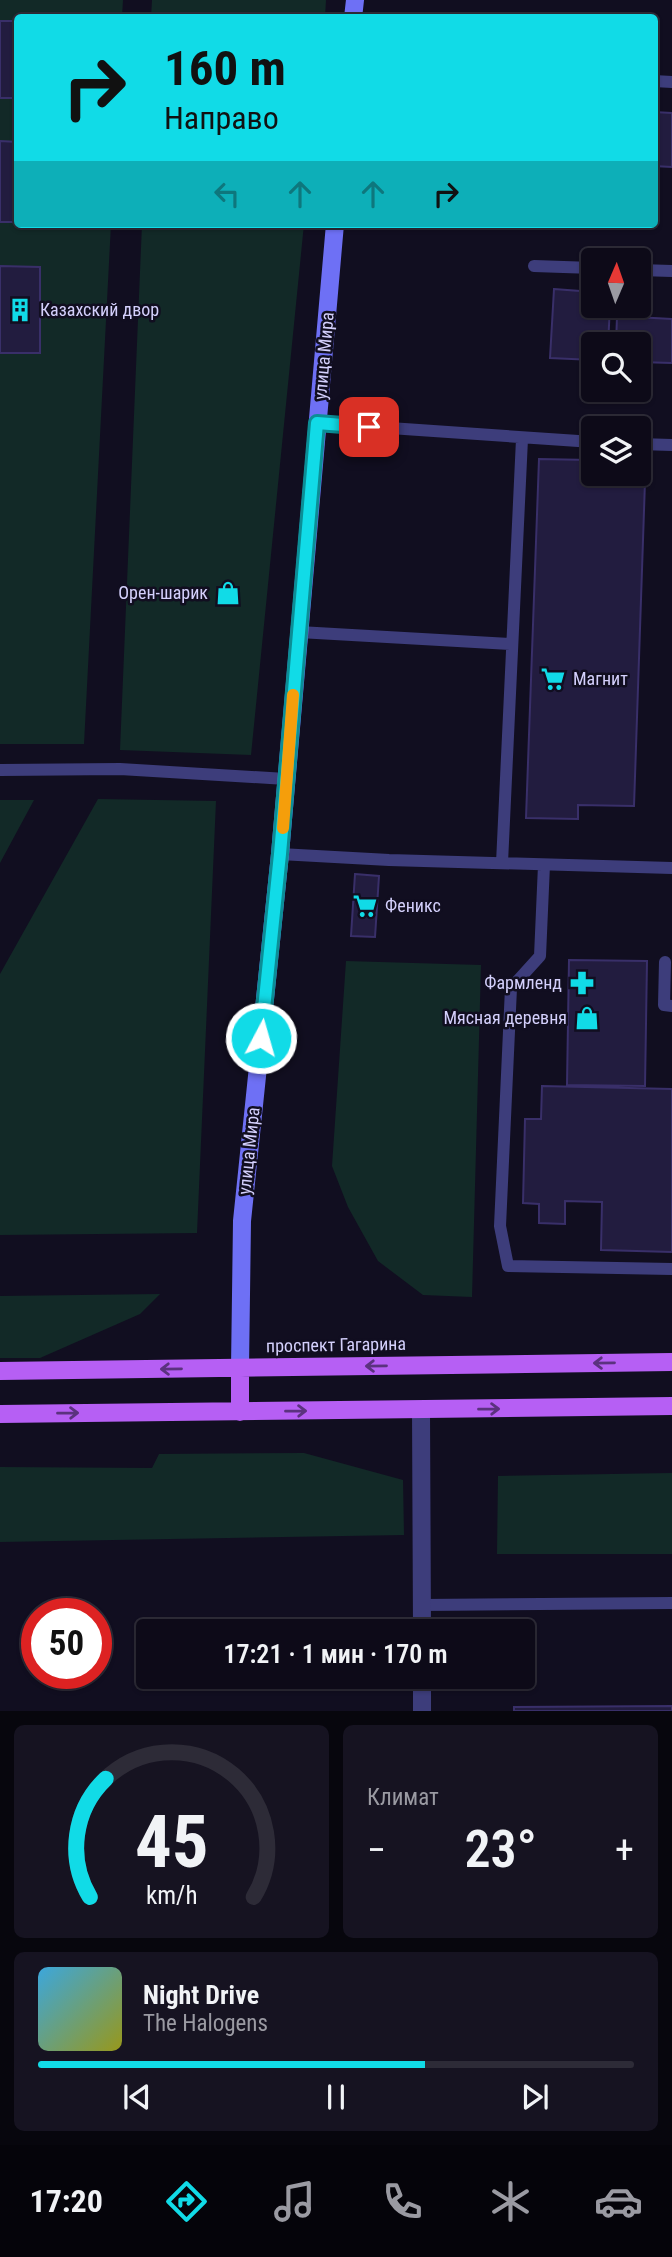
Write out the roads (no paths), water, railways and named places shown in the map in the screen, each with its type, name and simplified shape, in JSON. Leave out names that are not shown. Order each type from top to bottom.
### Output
[{"type":"main road","name":"улица Мира","points":[[240,1368],[242,1221],[280,854],[335,228]]},
{"type":"main road","name":"проспект Гагарина","points":[[0,1371],[672,1362]]},
{"type":"main road","points":[[240,1368],[240,1412]]},
{"type":"main road","points":[[0,1414],[672,1406]]},
{"type":"street","points":[[421,1410],[422,1619]]},
{"type":"street","points":[[422,1689],[422,1711]]},
{"type":"lane","points":[[534,265],[581,267]]},
{"type":"lane","points":[[651,270],[672,271]]},
{"type":"lane","points":[[317,423],[581,441]]},
{"type":"lane","points":[[502,863],[522,439]]},
{"type":"lane","points":[[651,444],[672,445]]},
{"type":"lane","points":[[299,632],[512,644]]},
{"type":"lane","points":[[0,770],[120,769],[286,779]]},
{"type":"lane","points":[[280,854],[672,868]]},
{"type":"lane","points":[[544,865],[540,956],[511,988],[500,1226],[508,1266],[672,1269]]},
{"type":"lane","points":[[665,962],[664,1005],[672,1006]]},
{"type":"lane","points":[[422,1605],[672,1603]]},
{"type":"place","name":"Казахский двор","points":[[20,310]]},
{"type":"place","name":"Орен-шарик","points":[[228,593]]},
{"type":"place","name":"Магнит","points":[[553,679]]},
{"type":"place","name":"Феникс","points":[[365,906]]},
{"type":"place","name":"Фармленд","points":[[582,983]]},
{"type":"place","name":"Мясная деревня","points":[[587,1018]]}]
